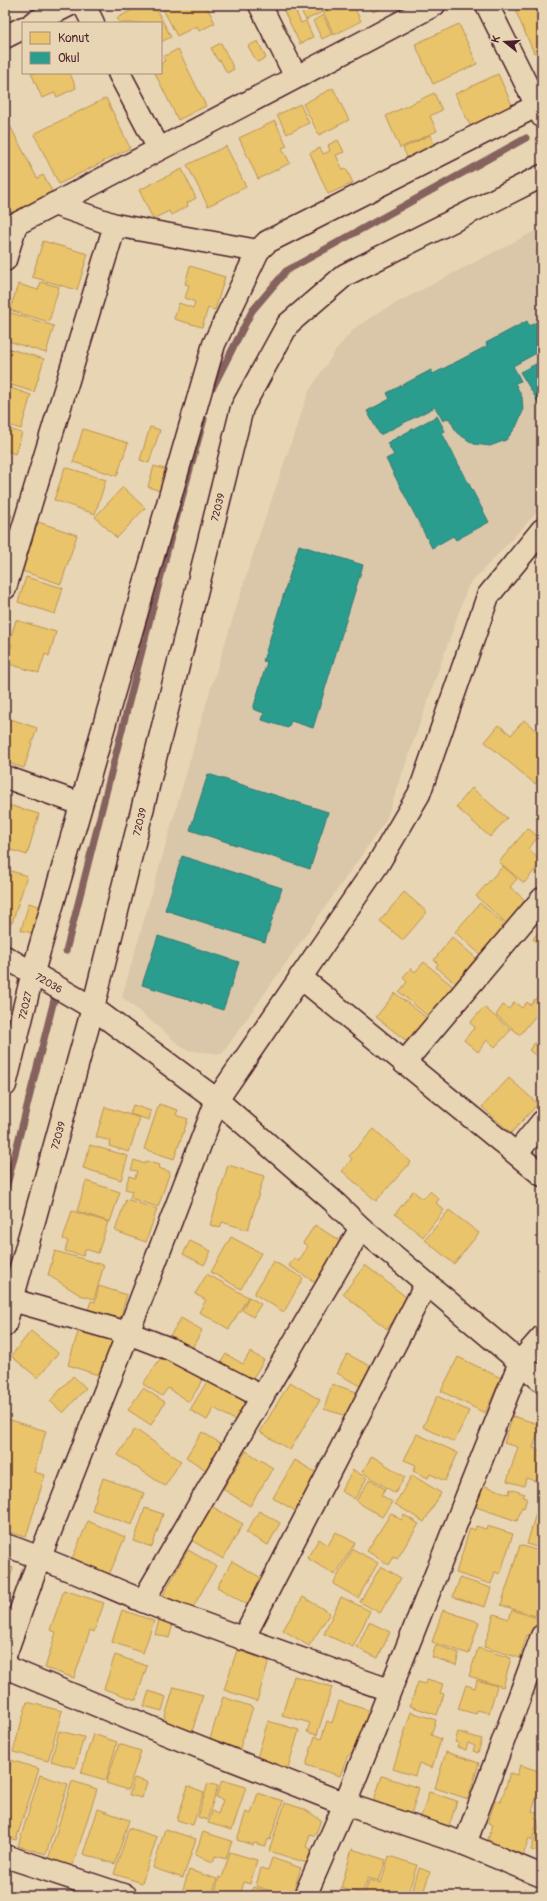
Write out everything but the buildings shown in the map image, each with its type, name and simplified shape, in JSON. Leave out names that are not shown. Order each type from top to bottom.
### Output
[{"type":"street","points":[[35,22],[69,5]]},
{"type":"street","points":[[84,5],[93,22]]},
{"type":"street","points":[[260,5],[294,73]]},
{"type":"street","points":[[5,260],[10,227],[434,5]]},
{"type":"street","points":[[54,204],[115,225],[258,251],[267,242],[540,109],[487,5]]},
{"type":"street","points":[[5,37],[22,28]]},
{"type":"street","points":[[120,74],[158,149]]},
{"type":"street","name":"72039","points":[[5,1325],[93,1008],[242,408],[288,324],[345,275],[542,176]]},
{"type":"street","points":[[5,588],[115,225]]},
{"type":"street","name":"72027","points":[[5,1085],[33,972],[214,344],[258,251]]},
{"type":"street","points":[[5,1655],[40,1557],[128,1333],[216,1100],[378,864],[419,794],[488,596],[538,542]]},
{"type":"street","points":[[5,777],[81,804]]},
{"type":"street","points":[[404,1063],[542,899]]},
{"type":"street","name":"72036","points":[[5,957],[93,1008],[216,1100],[333,1201],[361,1228],[542,1381]]},
{"type":"street","points":[[300,977],[542,1175]]},
{"type":"street","points":[[517,1153],[542,1122]]},
{"type":"street","points":[[143,1600],[361,1228]]},
{"type":"street","points":[[243,1639],[426,1284]]},
{"type":"street","points":[[12,1300],[128,1333],[170,1349],[262,1397]]},
{"type":"street","points":[[305,1896],[345,1804],[520,1362],[542,1337]]},
{"type":"street","points":[[5,1545],[40,1557],[143,1600],[243,1639],[389,1690]]},
{"type":"street","points":[[464,1844],[542,1636]]},
{"type":"street","points":[[5,1667],[164,1733],[345,1804],[464,1844],[542,1876]]},
{"type":"street","points":[[5,1856],[119,1895]]},
{"type":"shaded area","points":[[537,230],[542,232],[542,507],[468,586],[386,820],[222,1054],[186,1050],[122,997],[209,694],[257,542],[309,391],[336,350],[355,328],[379,312]]},
{"type":"waterway","points":[[213,387],[252,311],[286,271],[526,138]]},
{"type":"waterway","points":[[66,951],[168,548],[204,419]]},
{"type":"waterway","points":[[5,1193],[56,992]]}]
